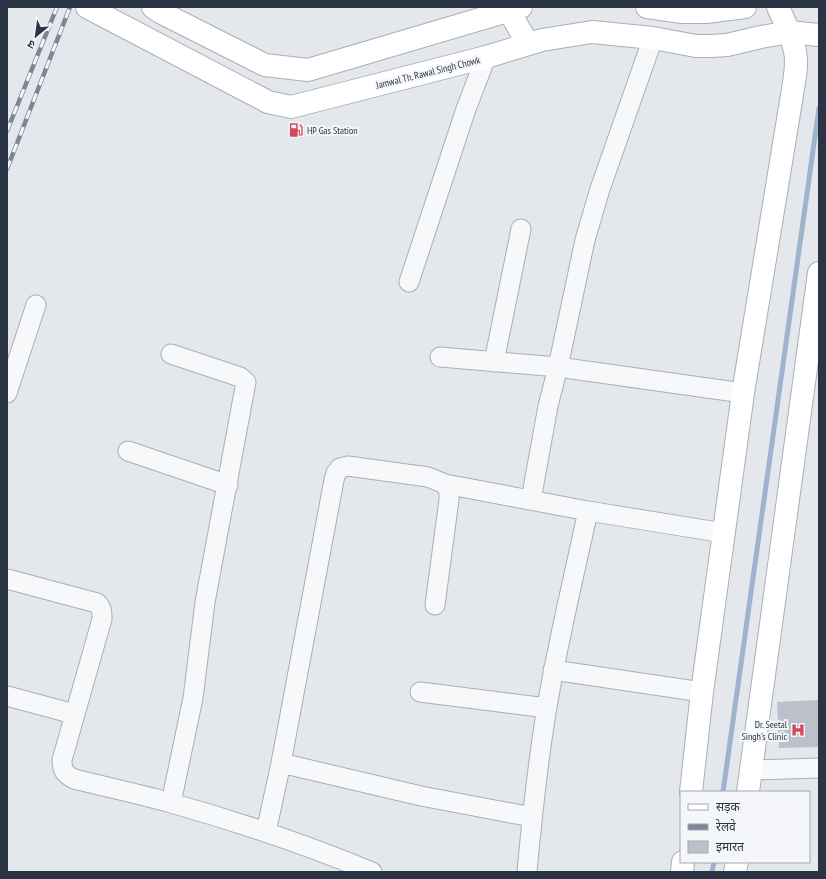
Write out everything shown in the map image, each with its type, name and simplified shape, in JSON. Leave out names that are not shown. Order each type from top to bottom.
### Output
[{"type":"main road","name":"Jamwal Th. Rawal Singh Chowk","points":[[87,7],[268,102],[291,107],[486,57],[542,40],[592,32],[653,38],[696,46],[727,45],[789,32],[819,35]]},
{"type":"main road","points":[[153,7],[160,12],[265,65],[308,70],[486,12],[515,9],[528,44]]},
{"type":"main road","points":[[647,7],[682,12],[706,12],[744,7]]},
{"type":"main road","points":[[691,791],[702,692],[743,393],[796,64],[795,51],[789,32],[778,7]]},
{"type":"main road","points":[[748,791],[818,286]]},
{"type":"street","points":[[531,500],[548,406],[558,367],[585,240],[597,196],[653,38]]},
{"type":"street","points":[[409,282],[466,109],[486,57]]},
{"type":"street","points":[[494,362],[521,229]]},
{"type":"street","points":[[7,393],[36,305]]},
{"type":"street","points":[[171,354],[240,377],[246,382],[205,602],[193,698],[171,803]]},
{"type":"street","points":[[440,357],[558,367],[743,393]]},
{"type":"street","points":[[128,451],[228,485]]},
{"type":"street","points":[[266,832],[281,763],[334,480],[336,473],[340,468],[348,466],[428,477],[445,484],[588,511],[724,533]]},
{"type":"street","points":[[435,605],[450,500],[449,492],[445,484]]},
{"type":"street","points":[[527,872],[532,817],[553,670],[588,511]]},
{"type":"street","points":[[7,579],[97,603],[101,606],[102,619],[62,760],[62,769],[66,774],[74,779],[171,803],[266,832],[342,859],[372,872]]},
{"type":"street","points":[[553,670],[702,692]]},
{"type":"street","points":[[420,692],[547,708]]},
{"type":"street","points":[[7,696],[74,714]]},
{"type":"street","points":[[281,763],[422,796],[532,817]]},
{"type":"street","points":[[751,770],[819,768]]},
{"type":"building","points":[[819,700],[819,747],[779,748],[777,702]]},
{"type":"waterway","points":[[723,791],[819,108]]},
{"type":"waterway","points":[[712,872],[714,863]]},
{"type":"railway","points":[[7,131],[57,7]]},
{"type":"railway","points":[[7,169],[70,7]]},
{"type":"place","name":"HP Gas Station","points":[[296,130]]},
{"type":"place","name":"Dr. Seetal Singh's Clinic","points":[[798,730]]}]
